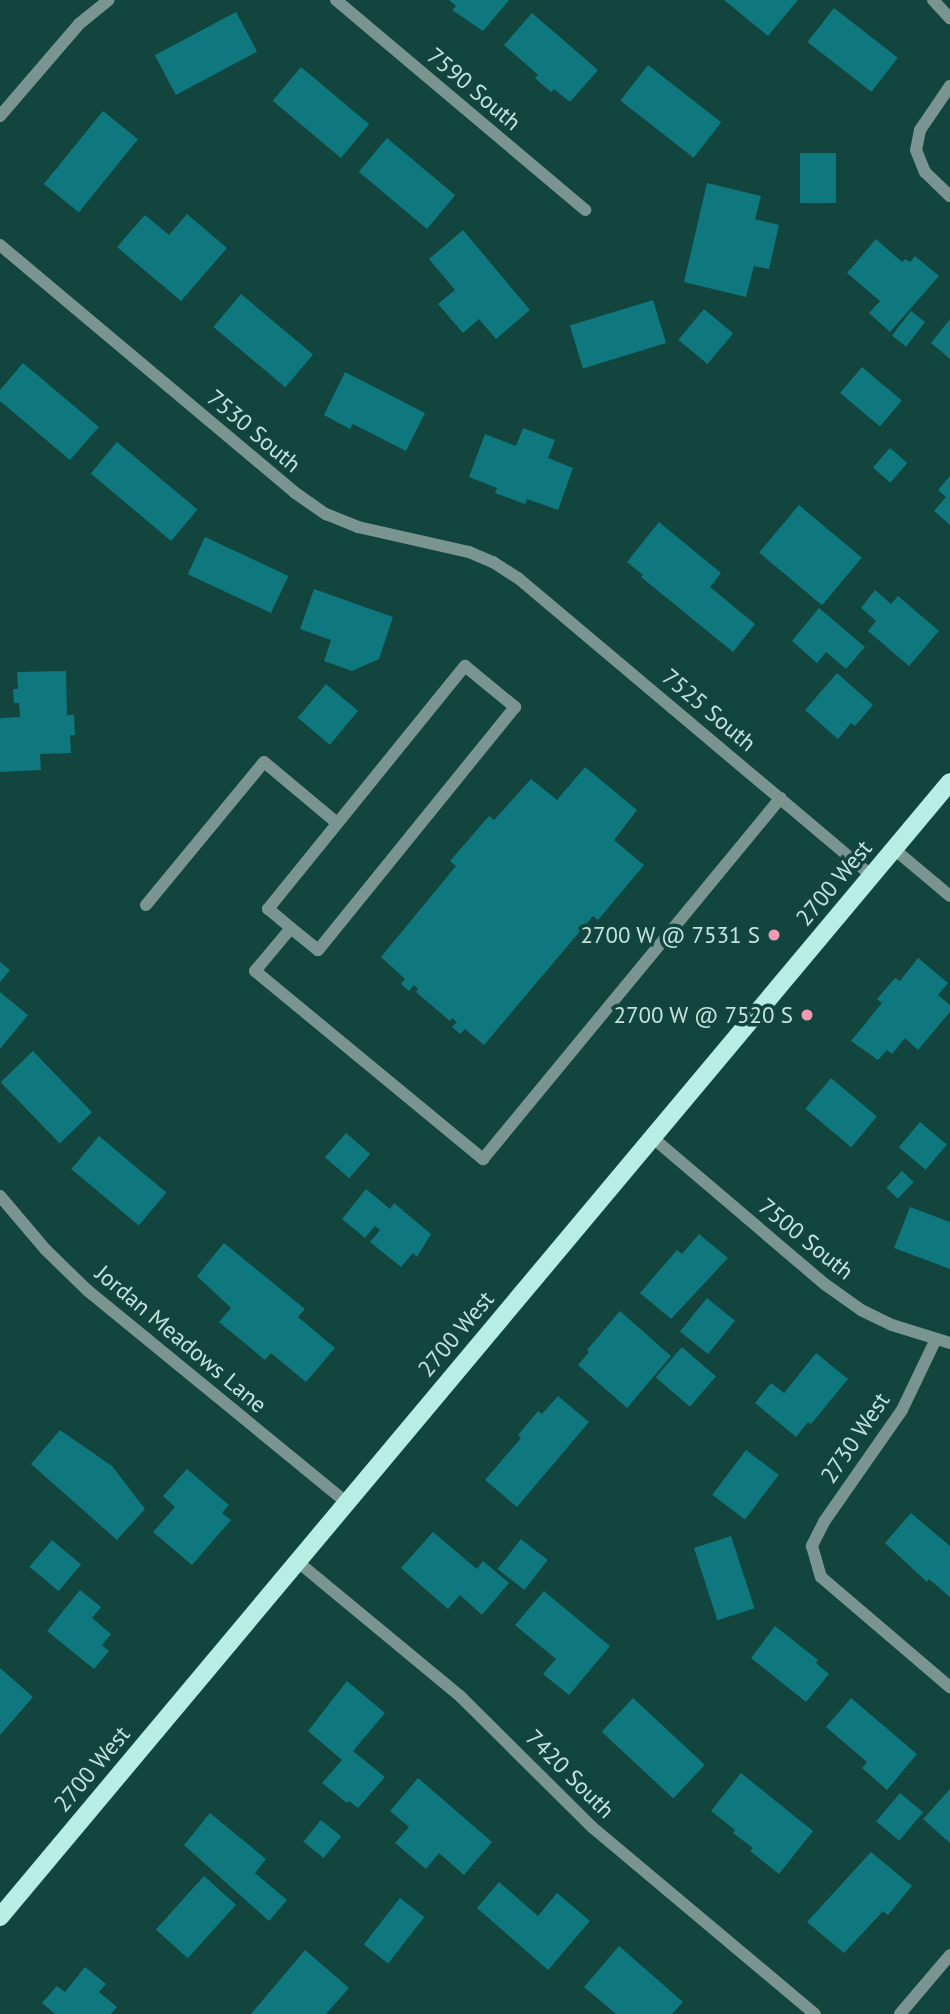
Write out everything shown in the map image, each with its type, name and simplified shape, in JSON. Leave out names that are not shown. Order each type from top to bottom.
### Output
[{"type":"main road","name":"2700 West","points":[[0,1917],[950,782]]},
{"type":"street","points":[[0,117],[79,24],[109,0]]},
{"type":"street","name":"7590 South","points":[[336,0],[585,209]]},
{"type":"street","points":[[933,0],[950,18]]},
{"type":"street","points":[[950,86],[920,130],[916,150],[925,172],[950,196]]},
{"type":"street","name":"7530 South","points":[[0,246],[294,492],[326,514],[358,527],[469,552],[493,562],[518,578]]},
{"type":"street","name":"7525 South","points":[[518,578],[872,876]]},
{"type":"street","points":[[465,666],[515,707],[318,950],[291,928],[268,909],[465,666]]},
{"type":"street","points":[[146,905],[264,762],[337,823]]},
{"type":"street","points":[[291,928],[255,971],[483,1159],[781,798]]},
{"type":"street","points":[[894,849],[950,896]]},
{"type":"street","name":"7500 South","points":[[653,1138],[826,1285],[861,1310],[892,1325],[950,1343]]},
{"type":"street","name":"Jordan Meadows Lane","points":[[0,1196],[46,1250],[87,1290],[346,1503]]},
{"type":"street","name":"2730 West","points":[[936,1339],[902,1410],[824,1522],[812,1546],[821,1577],[950,1687]]},
{"type":"street","name":"7420 South","points":[[298,1562],[461,1697],[592,1827],[815,2014]]},
{"type":"street","points":[[900,2014],[950,1955]]},
{"type":"building","points":[[449,0],[509,0],[483,31],[452,10],[456,6]]},
{"type":"building","points":[[724,0],[798,0],[768,36]]},
{"type":"building","points":[[834,8],[898,58],[871,92],[808,42]]},
{"type":"building","points":[[236,12],[257,52],[176,95],[155,55]]},
{"type":"building","points":[[532,13],[598,70],[570,102],[554,89],[551,92],[535,78],[538,75],[504,45]]},
{"type":"building","points":[[648,65],[721,122],[694,158],[620,100]]},
{"type":"building","points":[[301,67],[369,124],[341,158],[273,101]]},
{"type":"building","points":[[103,111],[138,139],[79,212],[44,184]]},
{"type":"building","points":[[387,138],[455,195],[427,229],[359,172]]},
{"type":"building","points":[[800,153],[836,153],[836,203],[800,203]]},
{"type":"building","points":[[707,183],[761,196],[755,219],[779,225],[769,269],[754,266],[746,297],[684,282]]},
{"type":"building","points":[[187,214],[227,248],[181,301],[117,247],[145,215],[169,235]]},
{"type":"building","points":[[463,230],[530,310],[496,339],[479,319],[463,333],[438,304],[455,290],[429,259]]},
{"type":"building","points":[[876,239],[902,262],[905,259],[910,262],[915,256],[939,276],[890,332],[869,313],[880,301],[847,273]]},
{"type":"building","points":[[241,294],[313,354],[285,387],[213,327]]},
{"type":"building","points":[[653,300],[666,343],[583,368],[570,325]]},
{"type":"building","points":[[704,309],[733,333],[707,364],[678,340]]},
{"type":"building","points":[[911,311],[925,322],[906,347],[892,335]]},
{"type":"building","points":[[950,319],[950,359],[931,343]]},
{"type":"building","points":[[23,363],[99,427],[70,460],[0,401],[0,390]]},
{"type":"building","points":[[862,367],[902,400],[880,426],[840,393]]},
{"type":"building","points":[[345,372],[425,413],[406,451],[353,424],[350,429],[324,415]]},
{"type":"building","points":[[523,428],[555,440],[548,458],[573,468],[558,510],[527,499],[525,504],[495,493],[497,488],[469,477],[485,434],[516,446]]},
{"type":"building","points":[[117,442],[197,509],[171,541],[91,473]]},
{"type":"building","points":[[890,448],[907,463],[890,483],[873,468]]},
{"type":"building","points":[[950,476],[950,525],[934,511],[946,497],[938,490]]},
{"type":"building","points":[[799,505],[862,558],[822,605],[759,552]]},
{"type":"building","points":[[659,522],[721,573],[710,587],[755,624],[733,652],[641,577],[643,575],[627,562]]},
{"type":"building","points":[[205,537],[288,576],[271,613],[188,574]]},
{"type":"building","points":[[314,589],[393,617],[379,659],[352,671],[324,661],[331,640],[300,629]]},
{"type":"building","points":[[875,590],[891,604],[898,596],[939,631],[909,666],[868,631],[876,621],[861,608]]},
{"type":"building","points":[[819,608],[865,647],[846,669],[826,652],[817,663],[792,641]]},
{"type":"building","points":[[66,671],[67,715],[74,715],[75,735],[70,735],[71,753],[40,754],[41,770],[0,772],[0,718],[20,717],[19,703],[14,703],[13,689],[18,689],[17,672]]},
{"type":"building","points":[[837,673],[873,705],[855,726],[851,723],[838,739],[805,710]]},
{"type":"building","points":[[326,684],[358,711],[330,745],[298,718]]},
{"type":"building","points":[[585,767],[637,810],[614,840],[644,865],[598,920],[593,916],[484,1045],[465,1029],[460,1034],[452,1027],[457,1022],[452,1018],[450,1021],[416,992],[418,989],[414,985],[409,991],[401,984],[405,979],[381,957],[456,866],[450,861],[489,816],[494,820],[531,779],[557,800]]},
{"type":"building","points":[[918,958],[948,983],[938,995],[950,1005],[950,1012],[918,1050],[905,1038],[892,1054],[887,1050],[878,1060],[851,1041],[882,1003],[877,999],[895,978],[900,981]]},
{"type":"building","points":[[0,962],[10,970],[0,982]]},
{"type":"building","points":[[0,992],[28,1015],[0,1049]]},
{"type":"building","points":[[33,1051],[92,1112],[60,1143],[1,1082]]},
{"type":"building","points":[[831,1078],[877,1117],[851,1147],[805,1109]]},
{"type":"building","points":[[920,1122],[947,1144],[926,1170],[899,1147]]},
{"type":"building","points":[[346,1133],[370,1154],[349,1178],[325,1157]]},
{"type":"building","points":[[99,1136],[166,1193],[139,1226],[71,1169]]},
{"type":"building","points":[[902,1171],[914,1182],[898,1199],[886,1188]]},
{"type":"building","points":[[366,1189],[390,1209],[394,1203],[431,1234],[417,1257],[413,1253],[401,1267],[370,1242],[380,1230],[375,1226],[365,1238],[342,1219]]},
{"type":"building","points":[[910,1207],[950,1222],[950,1269],[894,1248]]},
{"type":"building","points":[[699,1234],[728,1258],[671,1319],[640,1293],[677,1250],[682,1254]]},
{"type":"building","points":[[224,1243],[305,1309],[298,1317],[335,1348],[306,1382],[271,1353],[265,1360],[219,1322],[231,1308],[197,1276]]},
{"type":"building","points":[[707,1298],[735,1321],[708,1354],[680,1331]]},
{"type":"building","points":[[620,1311],[671,1356],[627,1408],[578,1365],[589,1352],[587,1350]]},
{"type":"building","points":[[682,1347],[716,1377],[690,1407],[656,1377]]},
{"type":"building","points":[[816,1353],[848,1379],[811,1424],[808,1422],[796,1437],[755,1403],[771,1383],[784,1393]]},
{"type":"building","points":[[558,1396],[589,1422],[517,1507],[485,1480],[521,1438],[518,1435],[538,1411],[542,1414]]},
{"type":"building","points":[[60,1430],[112,1466],[145,1509],[117,1540],[31,1464]]},
{"type":"building","points":[[746,1450],[779,1475],[745,1519],[712,1495]]},
{"type":"building","points":[[187,1469],[229,1505],[222,1513],[231,1520],[192,1565],[153,1532],[175,1507],[163,1496]]},
{"type":"building","points":[[911,1513],[950,1546],[950,1597],[929,1579],[927,1582],[885,1543]]},
{"type":"building","points":[[433,1532],[477,1569],[483,1561],[509,1583],[482,1615],[460,1595],[448,1609],[401,1568]]},
{"type":"building","points":[[731,1536],[754,1608],[717,1620],[694,1548]]},
{"type":"building","points":[[521,1539],[548,1560],[524,1590],[498,1569]]},
{"type":"building","points":[[52,1540],[81,1564],[59,1591],[30,1567]]},
{"type":"building","points":[[80,1590],[101,1607],[92,1618],[111,1634],[102,1645],[109,1651],[94,1669],[47,1631]]},
{"type":"building","points":[[544,1591],[610,1646],[569,1695],[543,1674],[556,1659],[515,1625]]},
{"type":"building","points":[[775,1626],[818,1660],[816,1663],[829,1674],[806,1702],[751,1658]]},
{"type":"building","points":[[0,1668],[33,1697],[0,1735]]},
{"type":"building","points":[[347,1681],[385,1713],[353,1751],[385,1777],[358,1808],[349,1801],[347,1803],[322,1783],[342,1760],[308,1731]]},
{"type":"building","points":[[633,1698],[705,1765],[673,1798],[602,1732]]},
{"type":"building","points":[[851,1698],[917,1754],[887,1790],[862,1768],[867,1762],[826,1727]]},
{"type":"building","points":[[741,1773],[813,1831],[779,1874],[750,1851],[753,1848],[711,1811]]},
{"type":"building","points":[[418,1778],[492,1842],[464,1875],[439,1853],[426,1869],[395,1843],[409,1827],[390,1811]]},
{"type":"building","points":[[950,1789],[950,1843],[923,1819]]},
{"type":"building","points":[[900,1793],[923,1812],[899,1841],[876,1821]]},
{"type":"building","points":[[210,1813],[266,1859],[255,1873],[287,1900],[269,1921],[184,1845]]},
{"type":"building","points":[[321,1820],[341,1836],[324,1858],[303,1842]]},
{"type":"building","points":[[871,1852],[912,1886],[888,1915],[883,1911],[844,1953],[807,1922]]},
{"type":"building","points":[[204,1876],[236,1905],[188,1958],[156,1930]]},
{"type":"building","points":[[499,1882],[538,1916],[557,1893],[590,1921],[548,1970],[477,1908]]},
{"type":"building","points":[[400,1898],[424,1917],[388,1964],[364,1944]]},
{"type":"building","points":[[619,1946],[683,2002],[672,2014],[616,2014],[584,1987]]},
{"type":"building","points":[[305,1950],[349,1988],[326,2014],[251,2014]]},
{"type":"building","points":[[85,1967],[106,1984],[99,1992],[117,2007],[111,2014],[55,2014],[42,2003],[57,1986],[65,1992]]},
{"type":"place","name":"2700 W @ 7531 S","points":[[774,935]]},
{"type":"place","name":"2700 W @ 7520 S","points":[[807,1015]]}]
